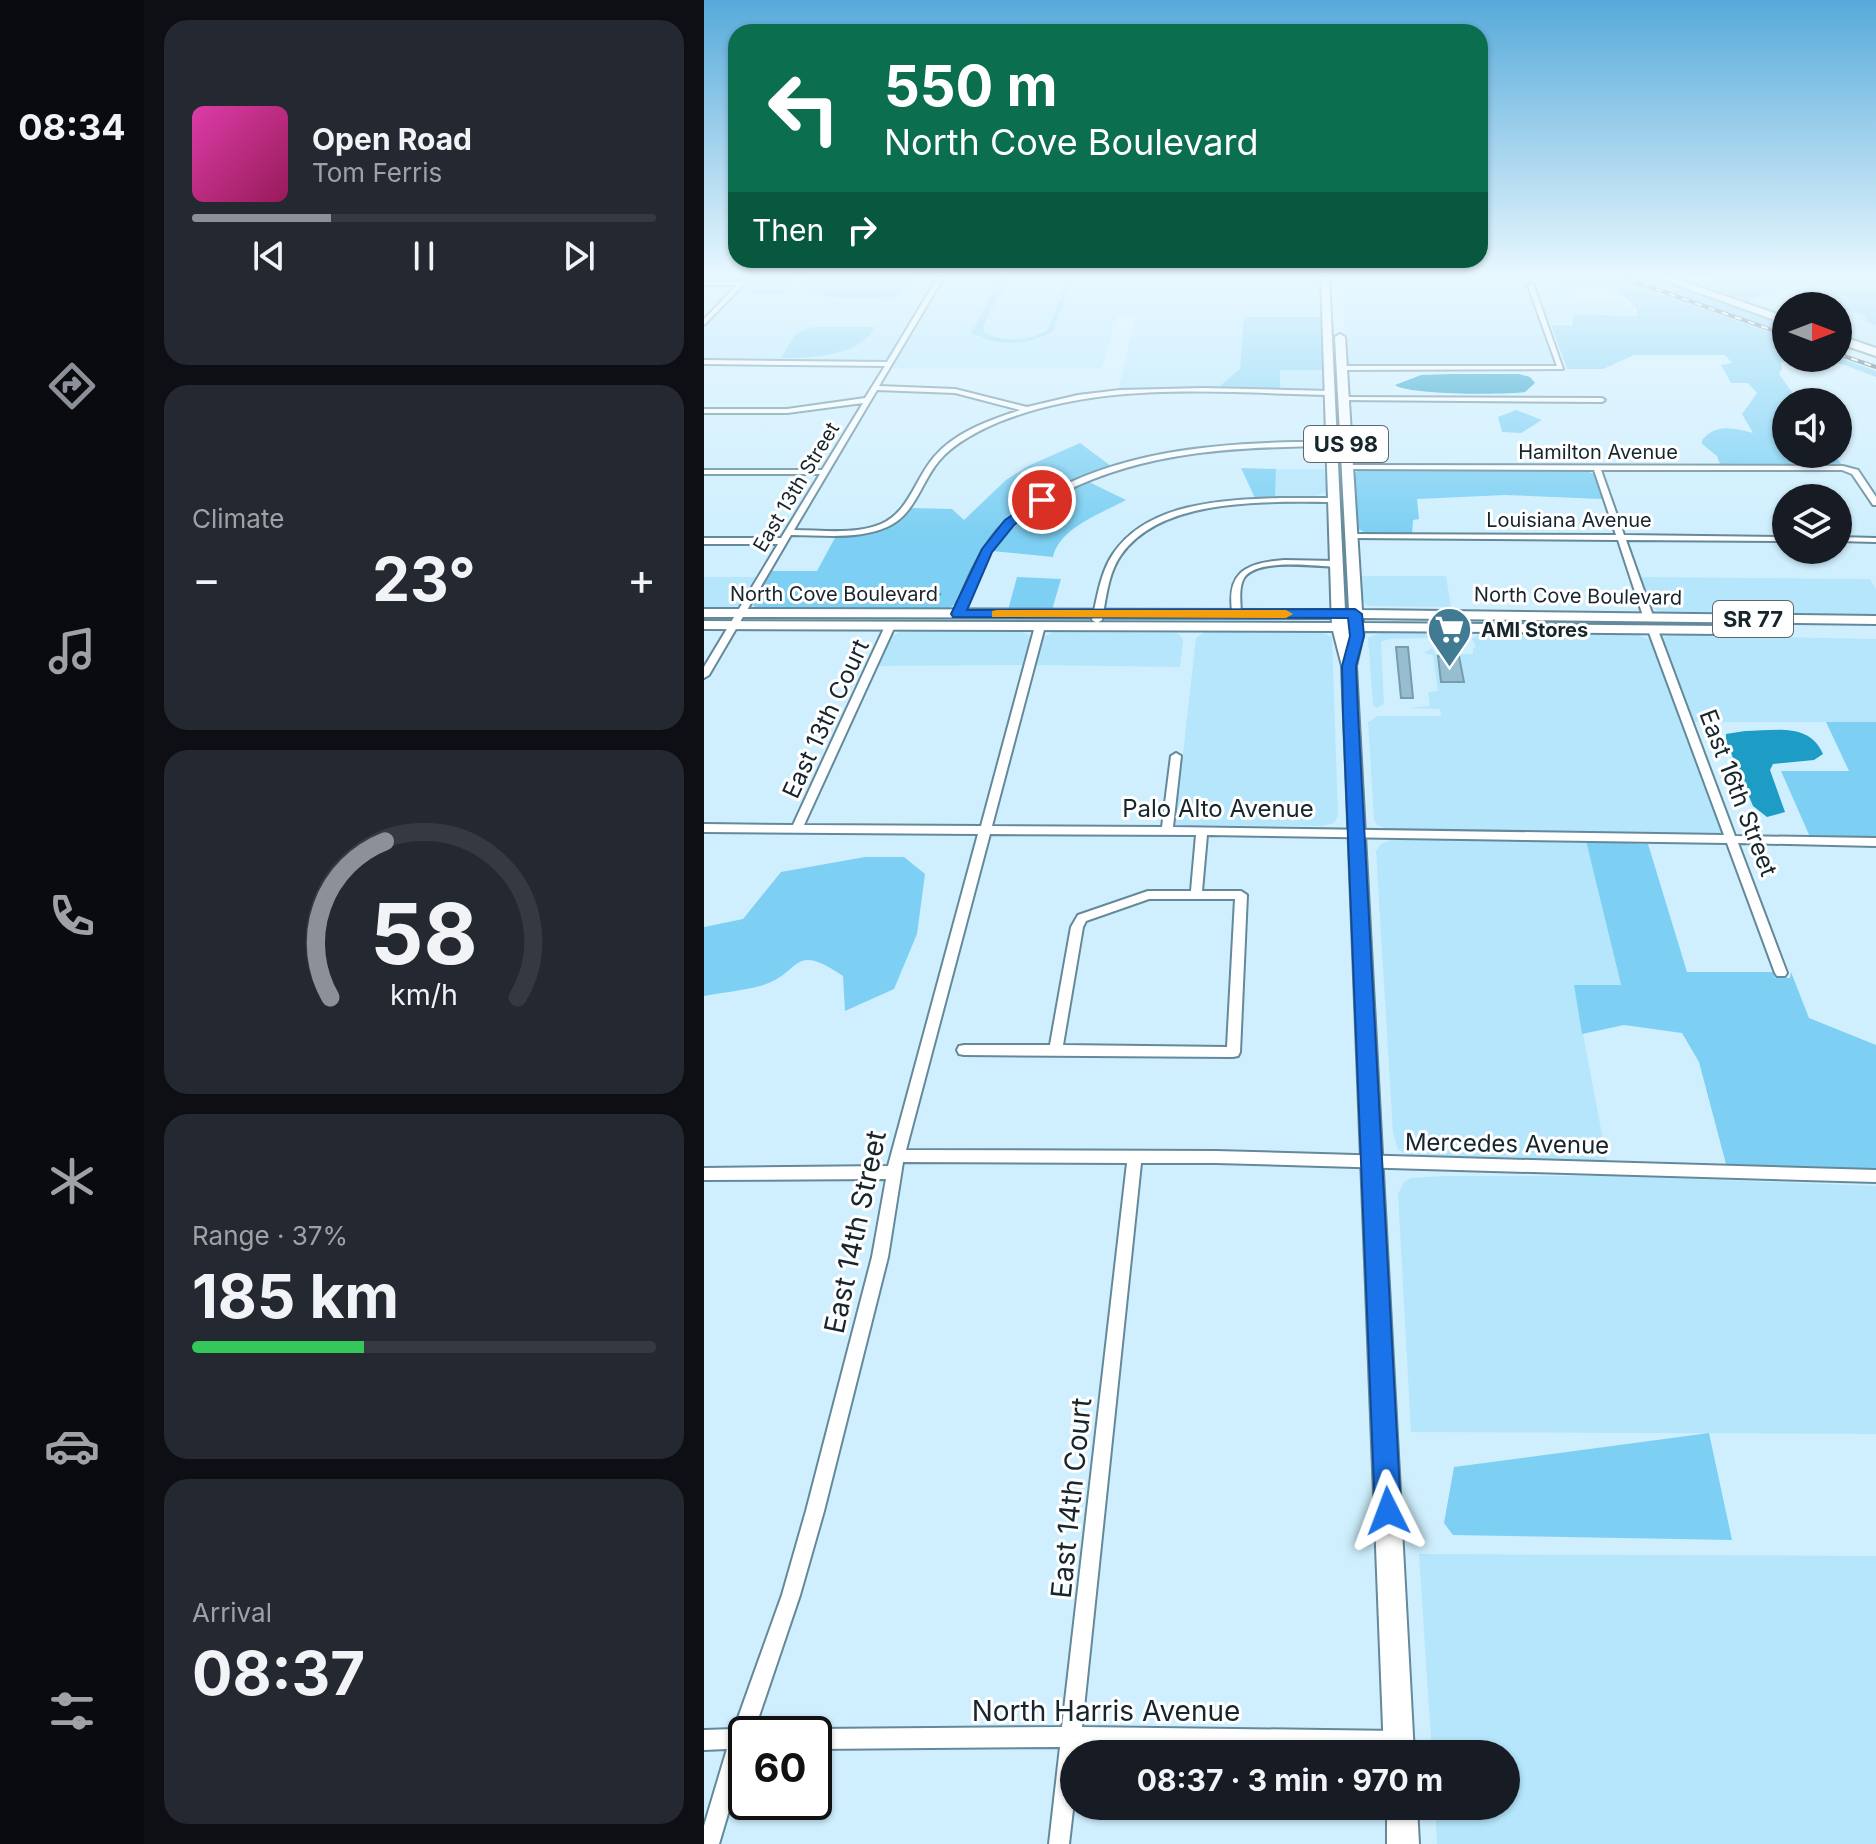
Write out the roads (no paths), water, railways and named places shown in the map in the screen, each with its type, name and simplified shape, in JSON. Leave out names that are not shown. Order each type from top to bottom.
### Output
[{"type":"main road","name":"US 98","points":[[1335,361],[1330,396],[1336,564],[1339,620],[1349,666],[1399,1740]]},
{"type":"main road","name":"US 98","points":[[1335,368],[1343,396],[1356,621],[1349,666]]},
{"type":"main road","points":[[1330,396],[1343,396]]},
{"type":"main road","points":[[1332,444],[1346,444]]},
{"type":"main road","points":[[1333,467],[1347,467]]},
{"type":"main road","points":[[1334,500],[1349,500]]},
{"type":"main road","points":[[1335,536],[1351,536]]},
{"type":"main road","name":"North Cove Boulevard","points":[[704,613],[737,619],[890,626],[1339,620]]},
{"type":"main road","name":"North Cove Boulevard","points":[[704,625],[737,619],[958,614],[1097,617],[1236,615],[1356,621],[1650,623],[1876,620]]},
{"type":"main road","points":[[1040,626],[1057,620],[1097,617]]},
{"type":"main road","name":"North Cove Boulevard","points":[[1650,623],[1876,632]]},
{"type":"main road","points":[[1402,1820],[1403,1844]]},
{"type":"street","name":"East 13th Street","points":[[704,675],[892,361]]},
{"type":"street","points":[[1335,368],[1561,368],[1558,361]]},
{"type":"street","points":[[704,362],[890,364]]},
{"type":"street","points":[[875,388],[955,391],[1025,409]]},
{"type":"street","points":[[704,541],[787,537],[879,527],[902,514],[926,474],[953,445],[969,434],[1025,409],[1077,397],[1124,392],[1330,396]]},
{"type":"street","points":[[1343,396],[1602,400]]},
{"type":"street","points":[[704,411],[787,411],[867,400]]},
{"type":"street","points":[[958,614],[986,551],[1001,532],[1021,514],[1073,483],[1128,463],[1194,449],[1255,443],[1332,444]]},
{"type":"street","name":"Hamilton Avenue","points":[[1347,467],[1850,469],[1876,503]]},
{"type":"street","name":"East 16th Street","points":[[1597,468],[1618,538],[1781,973]]},
{"type":"street","points":[[704,472],[825,472]]},
{"type":"street","points":[[1097,617],[1116,557],[1130,540],[1150,527],[1182,513],[1226,503],[1334,500]]},
{"type":"street","name":"Louisiana Avenue","points":[[1351,536],[1772,539]]},
{"type":"street","points":[[1852,539],[1876,540]]},
{"type":"street","points":[[1236,615],[1238,581],[1250,568],[1270,564],[1336,564]]},
{"type":"street","name":"East 13th Court","points":[[797,828],[890,626]]},
{"type":"street","name":"East 14th Street","points":[[751,1716],[815,1511],[880,1257],[895,1164],[1040,626]]},
{"type":"street","points":[[1167,831],[1176,756]]},
{"type":"street","name":"Palo Alto Avenue","points":[[704,828],[1202,831],[1876,842]]},
{"type":"street","points":[[1196,895],[1202,831]]},
{"type":"street","points":[[964,1050],[1233,1052],[1241,895],[1148,895],[1082,918],[1077,927],[1056,1050]]},
{"type":"street","name":"Mercedes Avenue","points":[[704,1174],[895,1164],[1135,1157],[1876,1176]]},
{"type":"street","name":"East 14th Court","points":[[1059,1844],[1135,1157]]},
{"type":"street","name":"North Harris Avenue","points":[[832,1739],[1071,1737],[1160,1740]]},
{"type":"street","points":[[704,1740],[728,1739]]},
{"type":"street","name":"East 14th Street","points":[[709,1844],[728,1785]]},
{"type":"railway","points":[[1859,361],[1876,367]]},
{"type":"place","name":"AMI Stores","points":[[1450,669]]}]
